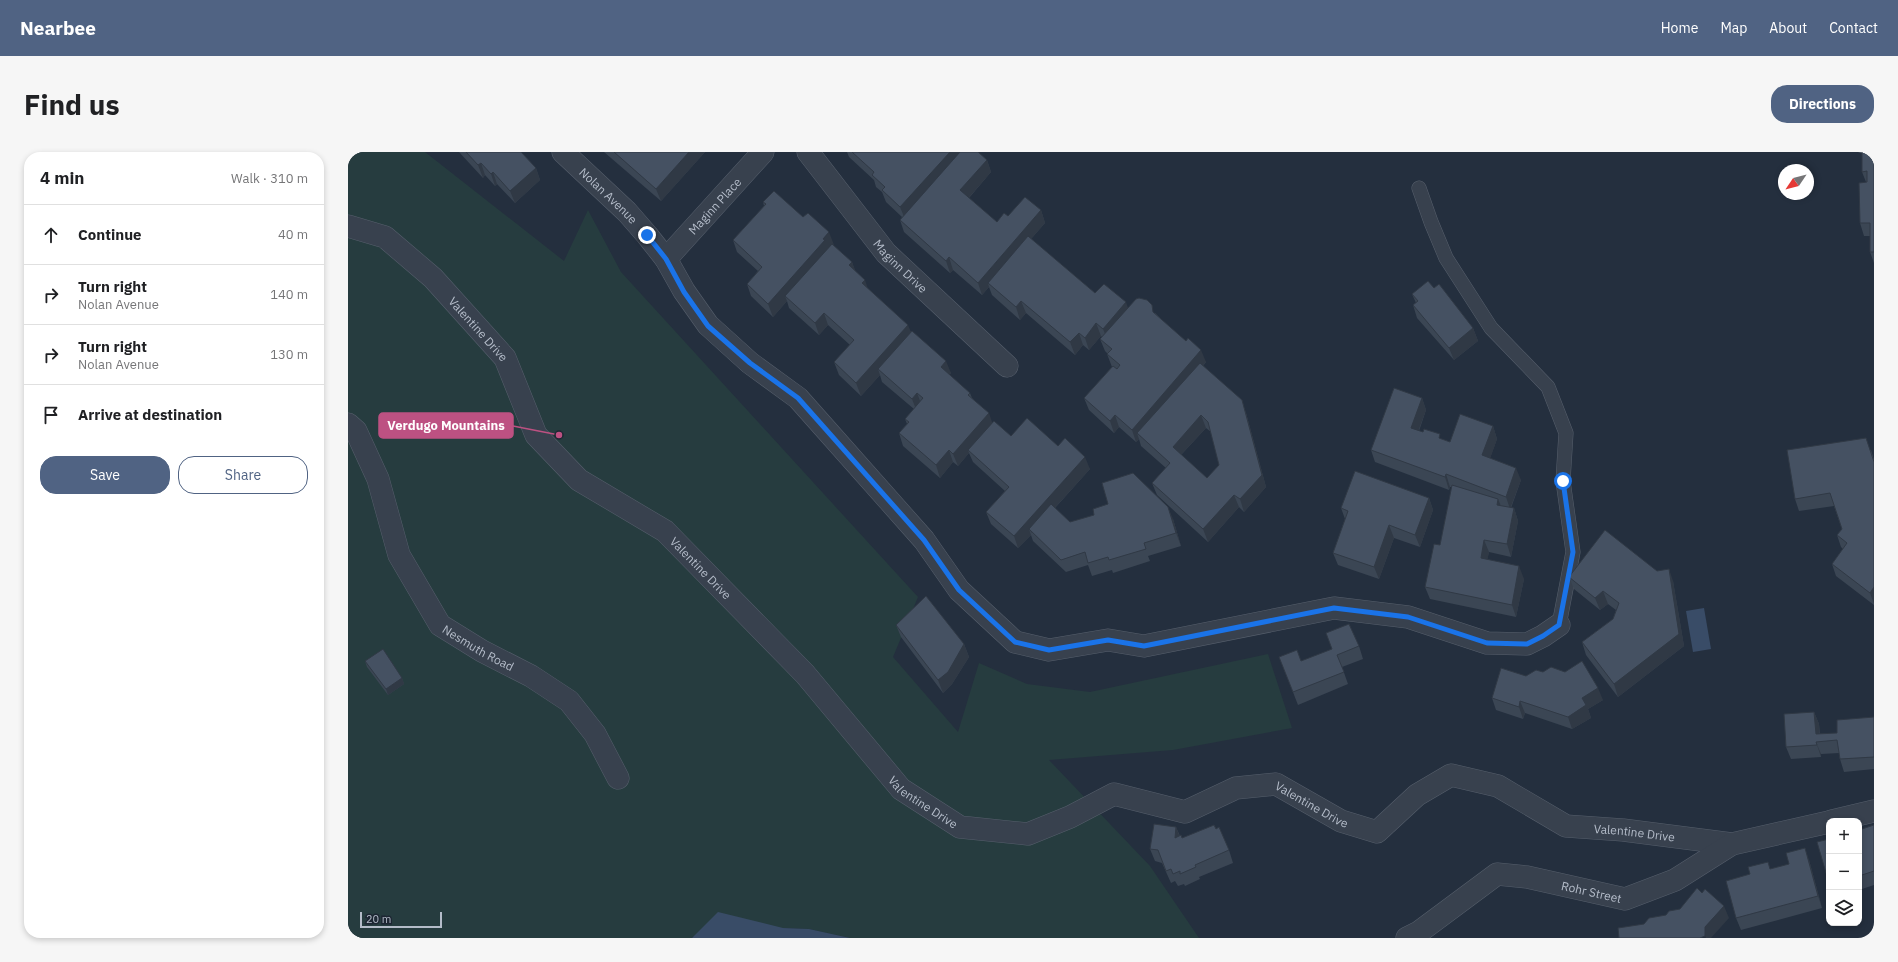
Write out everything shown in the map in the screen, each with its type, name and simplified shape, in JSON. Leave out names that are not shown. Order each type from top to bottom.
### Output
[{"type":"street","name":"Nolan Avenue","points":[[563,152],[627,212],[666,259],[684,292],[708,326],[750,363],[798,398],[924,540],[959,590],[1015,642],[1049,650],[1108,640],[1144,646],[1334,608],[1408,617],[1487,643],[1527,644],[1543,636],[1559,625]]},
{"type":"street","name":"Maginn Place","points":[[666,259],[763,152]]},
{"type":"street","name":"Maginn Drive","points":[[808,152],[886,253],[1007,366]]},
{"type":"street","name":"Valentine Drive","points":[[348,226],[385,237],[434,278],[505,358],[536,435],[579,480],[666,531],[805,674],[901,789],[960,827],[1028,834],[1070,817],[1114,794],[1185,812],[1236,788],[1276,784],[1341,821],[1377,832],[1418,795],[1451,775],[1498,786],[1566,826],[1623,830],[1732,844]]},
{"type":"street","name":"Nesmuth Road","points":[[348,424],[356,431],[378,479],[399,555],[440,625],[482,651],[531,676],[569,701],[596,734],[618,778]]},
{"type":"street","points":[[1845,818],[1874,811]]},
{"type":"street","name":"Rohr Street","points":[[1407,938],[1419,932],[1497,874],[1527,877],[1625,899],[1675,880],[1732,844],[1826,823]]},
{"type":"lane","points":[[1420,188],[1431,222],[1446,258],[1491,328],[1548,387],[1566,433],[1563,481],[1573,552],[1559,625]]},
{"type":"green space","points":[[348,152],[425,152],[564,261],[588,210],[621,272],[918,597],[893,657],[958,732],[979,663],[1027,684],[1090,692],[1268,654],[1292,728],[1173,750],[1049,760],[1150,866],[1199,938],[850,938],[809,929],[783,928],[692,938],[348,938]]},
{"type":"water","points":[[1704,608],[1711,649],[1693,652],[1686,611]]},
{"type":"water","points":[[718,912],[783,928],[809,929],[850,938],[692,938]]},
{"type":"building","points":[[466,152],[521,152],[536,168],[510,191],[493,172],[491,174],[481,163],[478,165]]},
{"type":"building","points":[[614,152],[689,152],[656,189]]},
{"type":"building","points":[[852,152],[950,152],[900,207],[882,190],[885,187],[872,175],[874,172]]},
{"type":"building","points":[[960,152],[978,152],[987,160],[960,190],[997,222],[1004,213],[1008,216],[1025,197],[1041,210],[978,283],[949,257],[946,261],[900,220]]},
{"type":"building","points":[[1862,152],[1874,152],[1874,252],[1870,252],[1870,223],[1860,223],[1859,183],[1867,182],[1867,171],[1862,172]]},
{"type":"building","points":[[774,191],[803,217],[808,213],[829,232],[823,239],[825,240],[768,304],[747,284],[762,267],[733,240],[766,204],[763,202]]},
{"type":"building","points":[[1028,236],[1095,293],[1104,284],[1126,302],[1103,329],[1096,323],[1085,338],[1079,333],[1070,342],[1021,301],[1016,307],[988,283]]},
{"type":"building","points":[[832,244],[852,262],[849,265],[865,280],[862,283],[908,325],[856,383],[834,362],[854,340],[824,313],[815,323],[785,296]]},
{"type":"building","points":[[1428,281],[1434,288],[1439,284],[1473,328],[1449,348],[1413,305],[1418,301],[1412,294]]},
{"type":"building","points":[[1139,298],[1147,300],[1152,305],[1153,312],[1186,341],[1188,338],[1201,350],[1132,430],[1115,415],[1110,421],[1084,398],[1113,366],[1117,369],[1120,365],[1107,354],[1112,349],[1100,339],[1136,299]]},
{"type":"building","points":[[912,331],[946,361],[941,367],[970,393],[968,395],[989,413],[953,454],[949,450],[936,465],[899,433],[909,422],[905,419],[923,398],[917,393],[912,399],[878,369]]},
{"type":"building","points":[[1200,363],[1242,400],[1262,475],[1240,499],[1234,495],[1203,529],[1152,483],[1170,463],[1137,433]],"holes":[[[1201,415],[1208,422],[1219,465],[1207,478],[1173,447]]]},
{"type":"building","points":[[1394,388],[1422,398],[1411,428],[1423,432],[1424,429],[1440,434],[1439,438],[1450,442],[1460,414],[1493,426],[1482,455],[1516,468],[1506,497],[1446,474],[1445,477],[1371,450]]},
{"type":"building","points":[[1027,418],[1058,446],[1065,438],[1085,457],[1014,536],[986,512],[1009,487],[968,450],[994,421],[1011,436]]},
{"type":"building","points":[[1866,438],[1874,462],[1874,587],[1870,593],[1832,564],[1847,543],[1837,535],[1842,529],[1830,493],[1795,499],[1787,450]]},
{"type":"building","points":[[1355,471],[1429,498],[1415,535],[1389,525],[1374,567],[1333,553],[1348,511],[1341,508]]},
{"type":"building","points":[[1133,473],[1168,507],[1176,533],[1144,543],[1146,549],[1109,560],[1108,557],[1088,563],[1085,552],[1061,560],[1029,529],[1051,504],[1070,522],[1094,515],[1093,509],[1108,504],[1102,483]]},
{"type":"building","points":[[1452,485],[1498,499],[1497,505],[1514,508],[1507,544],[1484,540],[1481,558],[1519,566],[1512,605],[1425,587],[1434,544],[1440,545]]},
{"type":"building","points":[[1605,530],[1657,571],[1669,569],[1679,634],[1614,684],[1582,642],[1613,619],[1619,603],[1603,591],[1595,598],[1569,577]]},
{"type":"building","points":[[926,596],[964,644],[948,672],[938,680],[896,625]]},
{"type":"building","points":[[1349,624],[1359,646],[1337,655],[1344,672],[1293,692],[1279,657],[1297,650],[1301,661],[1332,649],[1326,633]]},
{"type":"building","points":[[383,649],[402,678],[386,689],[365,661]]},
{"type":"building","points":[[1582,661],[1598,688],[1582,698],[1586,705],[1568,717],[1520,701],[1519,707],[1492,698],[1501,668],[1526,676],[1536,670],[1543,672],[1551,667],[1565,672]]},
{"type":"building","points":[[1814,712],[1816,734],[1837,733],[1837,720],[1874,717],[1874,757],[1840,759],[1837,740],[1816,742],[1817,745],[1786,747],[1784,714]]},
{"type":"building","points":[[1154,824],[1176,827],[1175,838],[1181,835],[1182,838],[1214,825],[1216,829],[1219,827],[1229,850],[1195,865],[1196,867],[1180,874],[1180,871],[1173,874],[1171,869],[1166,871],[1158,850],[1150,849]]},
{"type":"building","points":[[1874,825],[1874,871],[1862,875],[1862,854],[1862,829]]},
{"type":"building","points":[[1826,840],[1826,873],[1817,842]]},
{"type":"building","points":[[1805,848],[1818,896],[1736,918],[1726,881],[1750,874],[1748,867],[1768,862],[1770,869],[1789,864],[1786,853]]},
{"type":"building","points":[[1697,888],[1702,893],[1705,889],[1724,906],[1705,927],[1705,936],[1700,938],[1619,938],[1618,928],[1644,924],[1649,918],[1666,915],[1669,911],[1680,909]]},
{"type":"place","name":"Verdugo Mountains","points":[[559,435]]},
{"type":"route","points":[[647,235],[666,259],[684,292],[708,326],[750,363],[798,398],[924,540],[959,590],[1015,642],[1049,650],[1108,640],[1144,646],[1334,608],[1408,617],[1487,643],[1527,644],[1543,636],[1559,625],[1573,552],[1563,481]]}]
